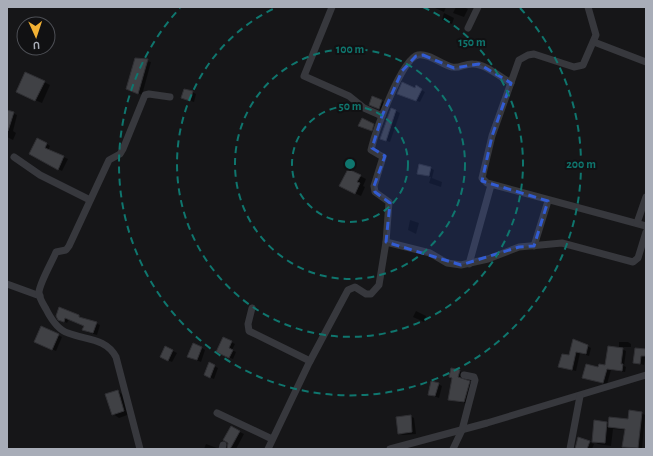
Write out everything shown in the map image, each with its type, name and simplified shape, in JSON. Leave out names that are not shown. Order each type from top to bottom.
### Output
[{"type":"street","points":[[332,7],[304,76],[349,96],[364,108],[382,116]]},
{"type":"street","points":[[468,28],[478,7]]},
{"type":"street","points":[[588,7],[595,30],[594,42],[583,65],[579,68],[540,55],[528,55],[519,60],[482,174],[484,182],[646,226]]},
{"type":"street","points":[[594,42],[646,62]]},
{"type":"street","points":[[268,449],[310,361],[348,290],[356,287],[366,294],[375,292],[381,275],[390,206],[389,202],[375,192],[374,186],[383,157],[372,150],[382,116],[402,71],[414,57],[419,55],[454,68],[468,64],[478,64],[511,83]]},
{"type":"street","points":[[140,449],[116,357],[112,349],[97,340],[68,333],[59,328],[50,318],[39,292],[56,252],[66,250],[69,246],[109,160],[120,154],[123,149],[145,96],[149,94],[170,97]]},
{"type":"street","points":[[14,157],[40,175],[90,200]]},
{"type":"street","points":[[469,264],[491,184]]},
{"type":"street","points":[[637,224],[646,197]]},
{"type":"street","points":[[534,246],[548,200]]},
{"type":"street","points":[[386,242],[430,253],[447,263],[469,264],[494,257],[520,247],[566,243],[633,262],[638,258],[646,232]]},
{"type":"street","points":[[7,284],[40,296]]},
{"type":"street","points":[[252,308],[248,324],[250,331],[310,361]]},
{"type":"street","points":[[453,449],[462,430],[475,380],[474,377],[464,375]]},
{"type":"street","points":[[390,449],[580,396],[646,375]]},
{"type":"street","points":[[570,449],[580,396]]},
{"type":"street","points":[[216,413],[272,439]]},
{"type":"highlighted area","points":[[423,55],[454,68],[479,64],[511,83],[492,136],[482,181],[548,201],[534,246],[519,247],[461,265],[386,242],[390,203],[375,192],[374,186],[385,156],[372,148],[382,116],[402,71],[416,56]]},
{"type":"building","points":[[135,58],[148,59],[138,94],[126,89]]},
{"type":"building","points":[[25,72],[45,81],[35,101],[16,92]]},
{"type":"building","points":[[402,82],[415,88],[416,85],[422,89],[416,101],[397,94]]},
{"type":"building","points":[[184,89],[193,91],[190,101],[181,98]]},
{"type":"building","points":[[372,96],[382,100],[379,109],[369,105]]},
{"type":"building","points":[[391,108],[396,110],[386,141],[380,139]]},
{"type":"building","points":[[7,110],[14,112],[8,131],[7,131]]},
{"type":"building","points":[[362,118],[374,124],[372,131],[358,126]]},
{"type":"building","points":[[37,138],[47,143],[45,148],[64,156],[58,170],[29,154]]},
{"type":"building","points":[[419,164],[431,167],[429,176],[417,174]]},
{"type":"building","points":[[348,169],[361,175],[357,182],[360,183],[355,194],[339,186]]},
{"type":"building","points":[[59,307],[79,315],[79,317],[97,322],[93,333],[82,330],[84,326],[65,318],[64,322],[58,320],[56,316]]},
{"type":"building","points":[[41,326],[59,334],[52,350],[34,342]]},
{"type":"building","points":[[223,337],[232,341],[229,348],[233,350],[229,358],[216,352]]},
{"type":"building","points":[[573,339],[588,345],[586,354],[576,352],[572,370],[558,367],[562,354],[569,355]]},
{"type":"building","points":[[193,343],[202,347],[197,360],[187,357]]},
{"type":"building","points":[[165,346],[173,350],[168,361],[160,357]]},
{"type":"building","points":[[608,346],[623,348],[621,364],[623,364],[622,371],[607,369],[603,383],[582,378],[586,364],[598,367],[599,364],[605,365]]},
{"type":"building","points":[[635,348],[646,349],[646,356],[641,356],[640,364],[633,363]]},
{"type":"building","points":[[209,362],[215,365],[210,378],[204,375]]},
{"type":"building","points":[[451,368],[460,370],[458,377],[470,381],[464,402],[448,400],[452,378],[449,377]]},
{"type":"building","points":[[431,381],[439,383],[435,396],[428,395]]},
{"type":"building","points":[[118,390],[124,411],[112,415],[105,394]]},
{"type":"building","points":[[629,410],[642,412],[638,448],[622,447],[625,429],[608,427],[609,417],[628,419]]},
{"type":"building","points":[[411,415],[412,432],[398,434],[396,417]]},
{"type":"building","points":[[594,420],[607,422],[605,443],[592,442]]},
{"type":"building","points":[[231,426],[240,431],[230,449],[227,449],[228,443],[223,440]]},
{"type":"building","points":[[578,437],[590,441],[587,449],[575,449]]}]
